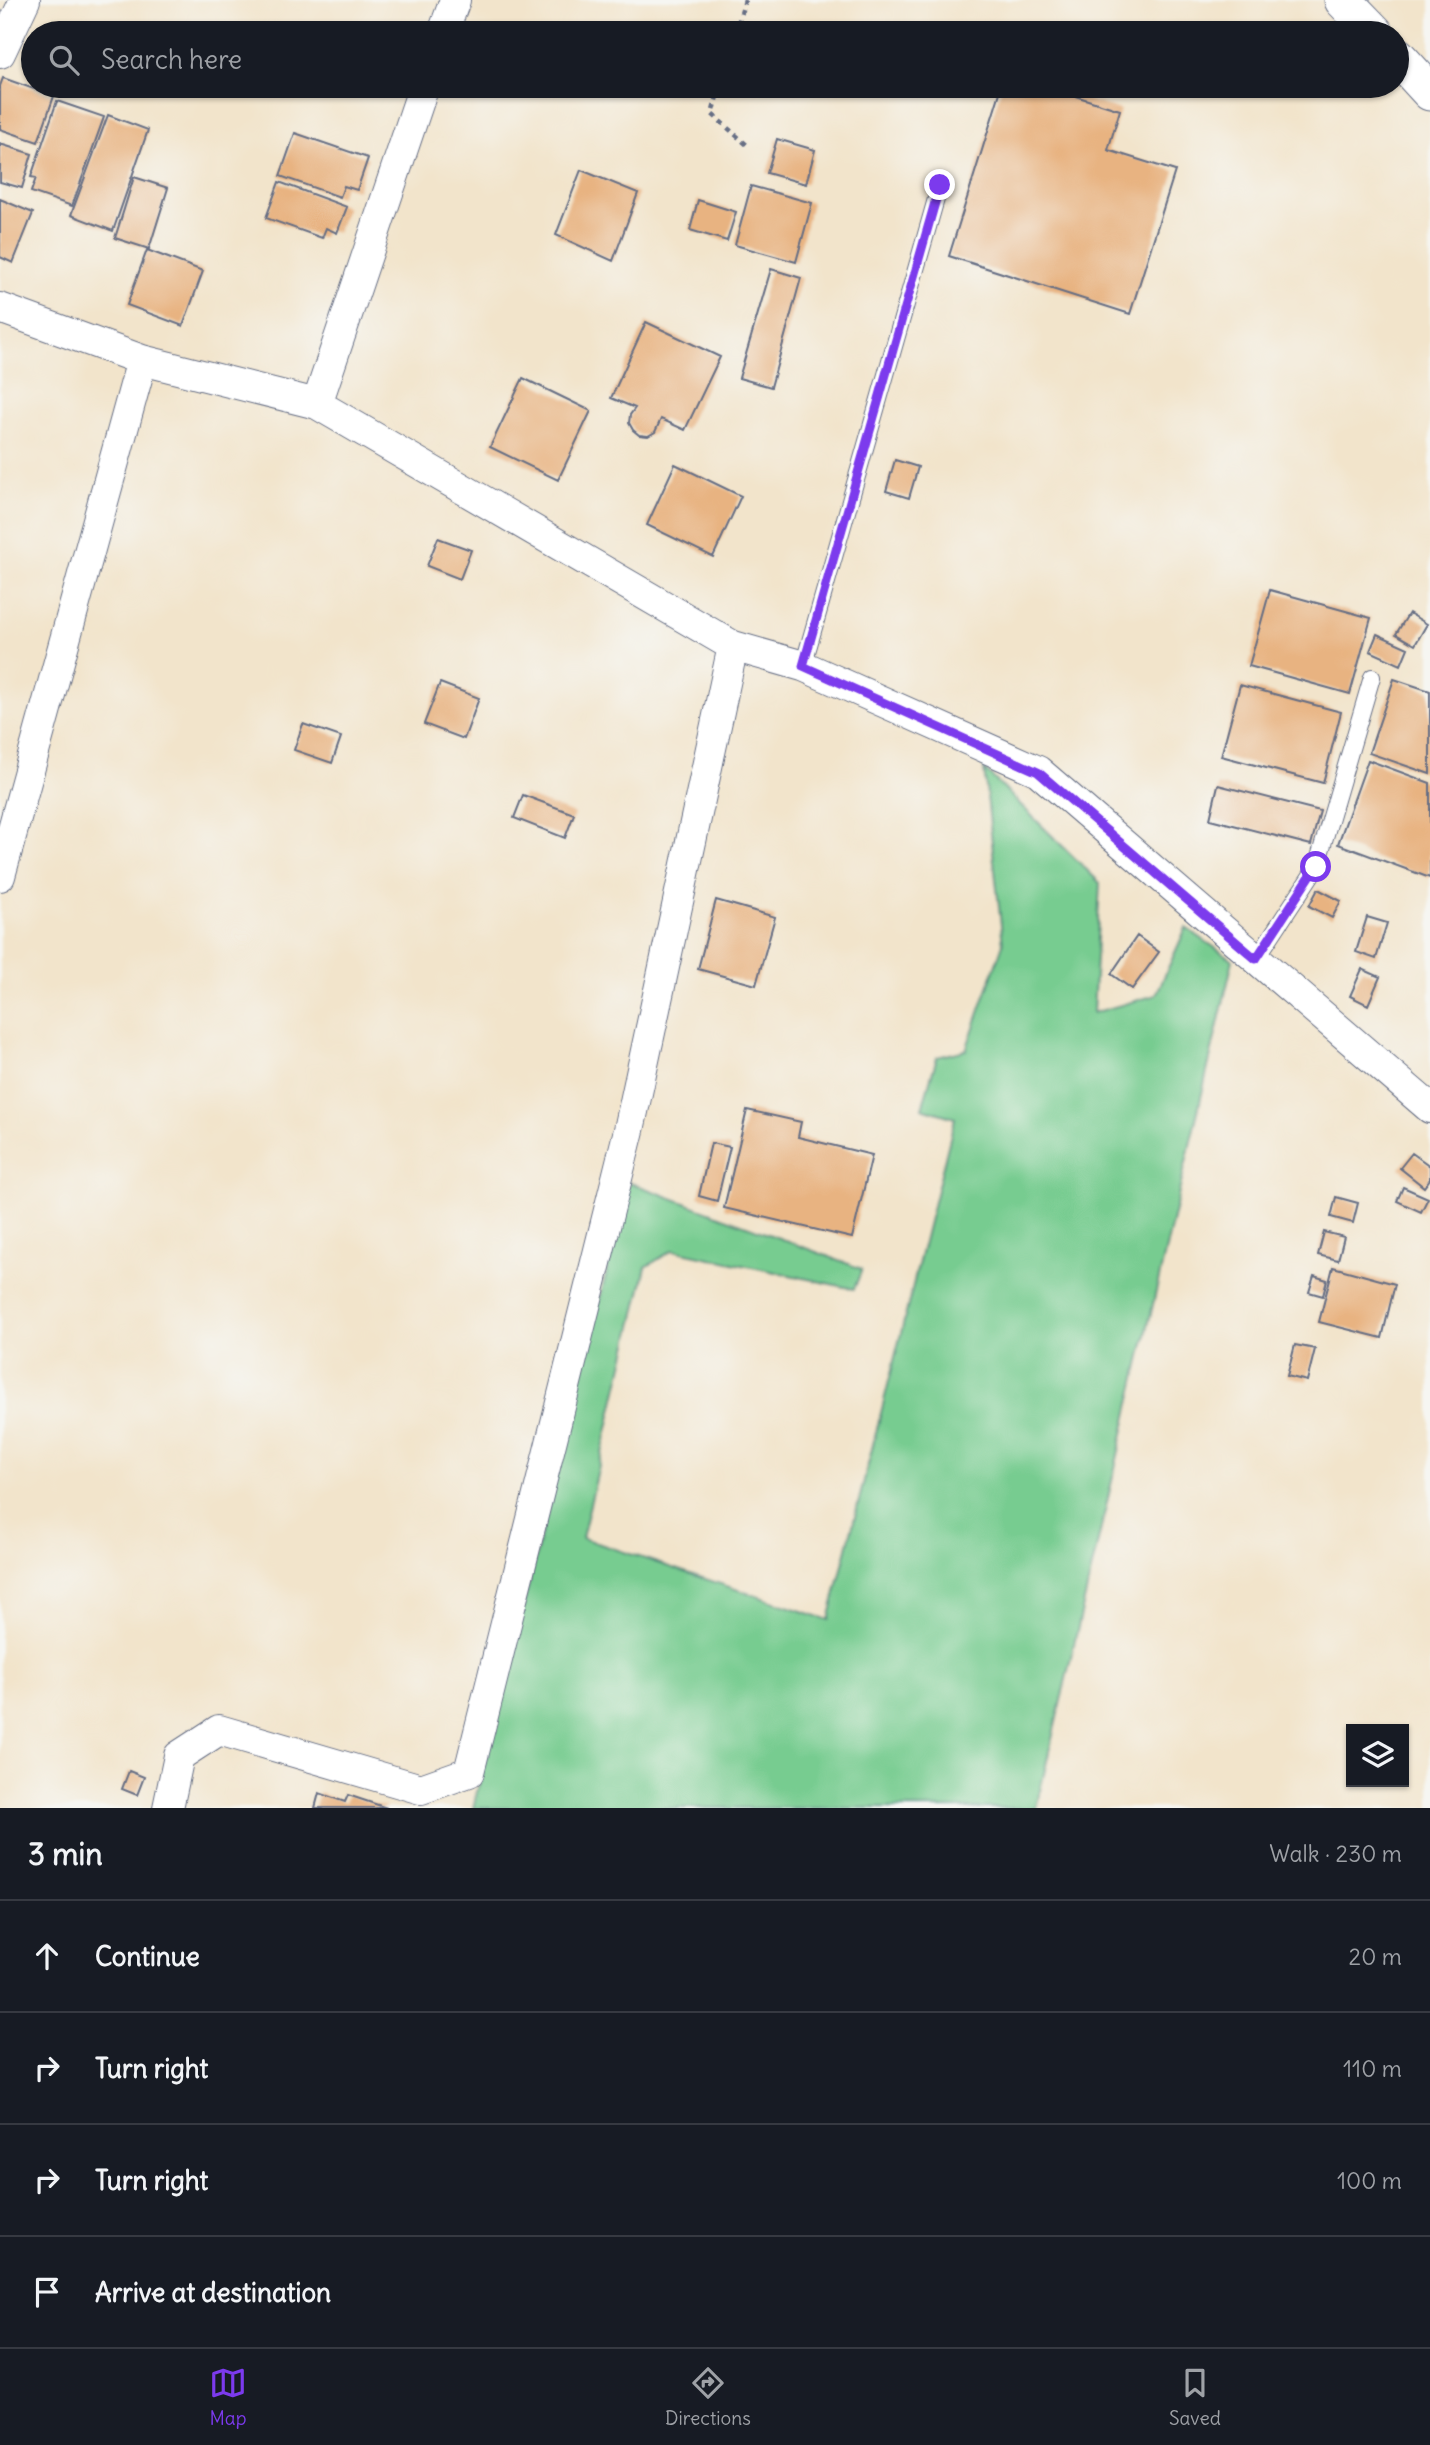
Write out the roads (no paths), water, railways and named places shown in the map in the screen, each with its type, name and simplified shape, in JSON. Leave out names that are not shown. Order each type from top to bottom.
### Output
[{"type":"street","points":[[0,53],[25,0]]},
{"type":"street","points":[[448,21],[456,0]]},
{"type":"street","points":[[1343,0],[1363,21]]},
{"type":"street","points":[[1409,70],[1430,92]]},
{"type":"street","points":[[317,404],[420,98]]},
{"type":"street","points":[[0,308],[142,360],[317,404],[733,646],[803,666],[1038,772],[1430,1108]]},
{"type":"street","points":[[0,876],[142,360]]},
{"type":"street","points":[[168,1808],[179,1756],[219,1730],[421,1789],[469,1772],[629,1130],[733,646]]},
{"type":"lane","points":[[803,666],[940,185]]},
{"type":"lane","points":[[1256,959],[1316,867],[1372,677]]}]
